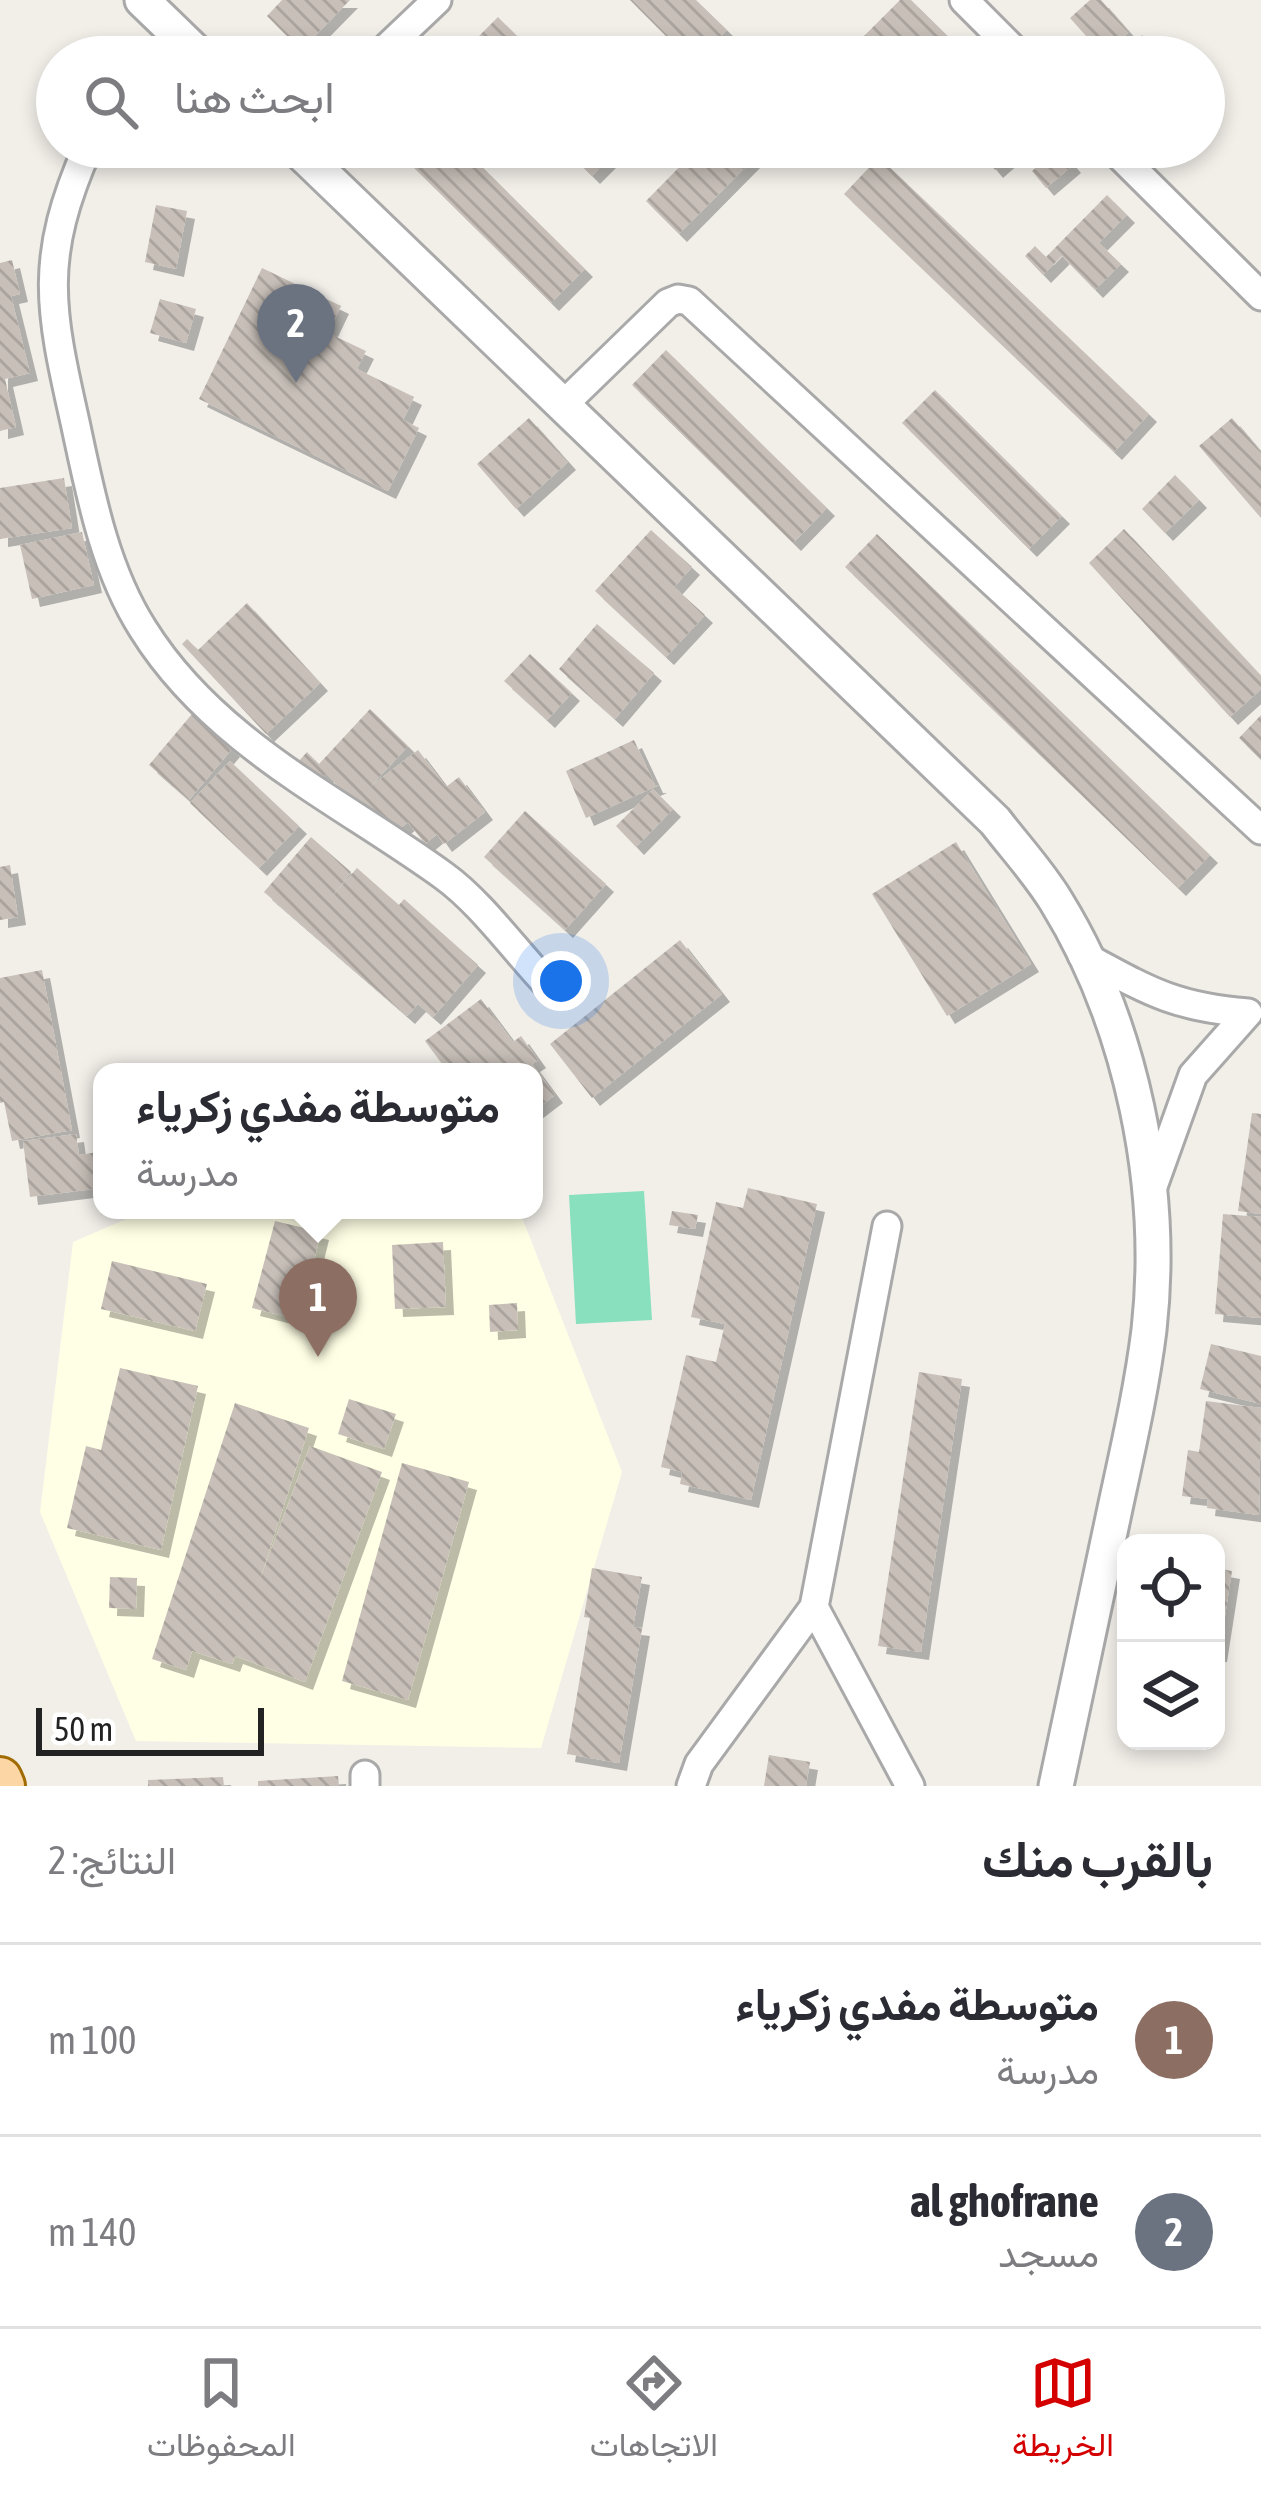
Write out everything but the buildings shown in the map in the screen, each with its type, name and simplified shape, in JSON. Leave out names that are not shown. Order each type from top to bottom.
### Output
[{"type":"street","points":[[142,0],[169,36]]},
{"type":"street","points":[[399,36],[437,0]]},
{"type":"street","points":[[964,0],[1000,36]]},
{"type":"street","points":[[79,168],[61,213],[52,267],[52,319],[101,532],[123,593],[145,633],[234,735],[449,880],[545,982]]},
{"type":"street","points":[[317,168],[995,821],[1056,900],[1104,999],[1125,1062],[1144,1155],[1150,1236],[1146,1348],[1056,1786]]},
{"type":"street","points":[[1133,168],[1261,296]]},
{"type":"street","points":[[563,405],[668,303],[689,301],[1261,830]]},
{"type":"street","points":[[1082,955],[1156,995],[1196,1009],[1254,1006]]},
{"type":"street","points":[[1148,1202],[1193,1075],[1254,1006]]},
{"type":"street","points":[[691,1786],[699,1765],[814,1607],[887,1226]]},
{"type":"street","points":[[814,1607],[910,1786]]},
{"type":"shaded area","points":[[126,1219],[523,1219],[622,1472],[541,1748],[136,1741],[40,1512],[73,1242]]},
{"type":"green space","points":[[644,1191],[652,1320],[576,1324],[569,1195]]},
{"type":"place","name":"al ghofrane","points":[[296,383]]},
{"type":"place","name":"متوسطة مفدي زكرياء","points":[[318,1357]]}]
